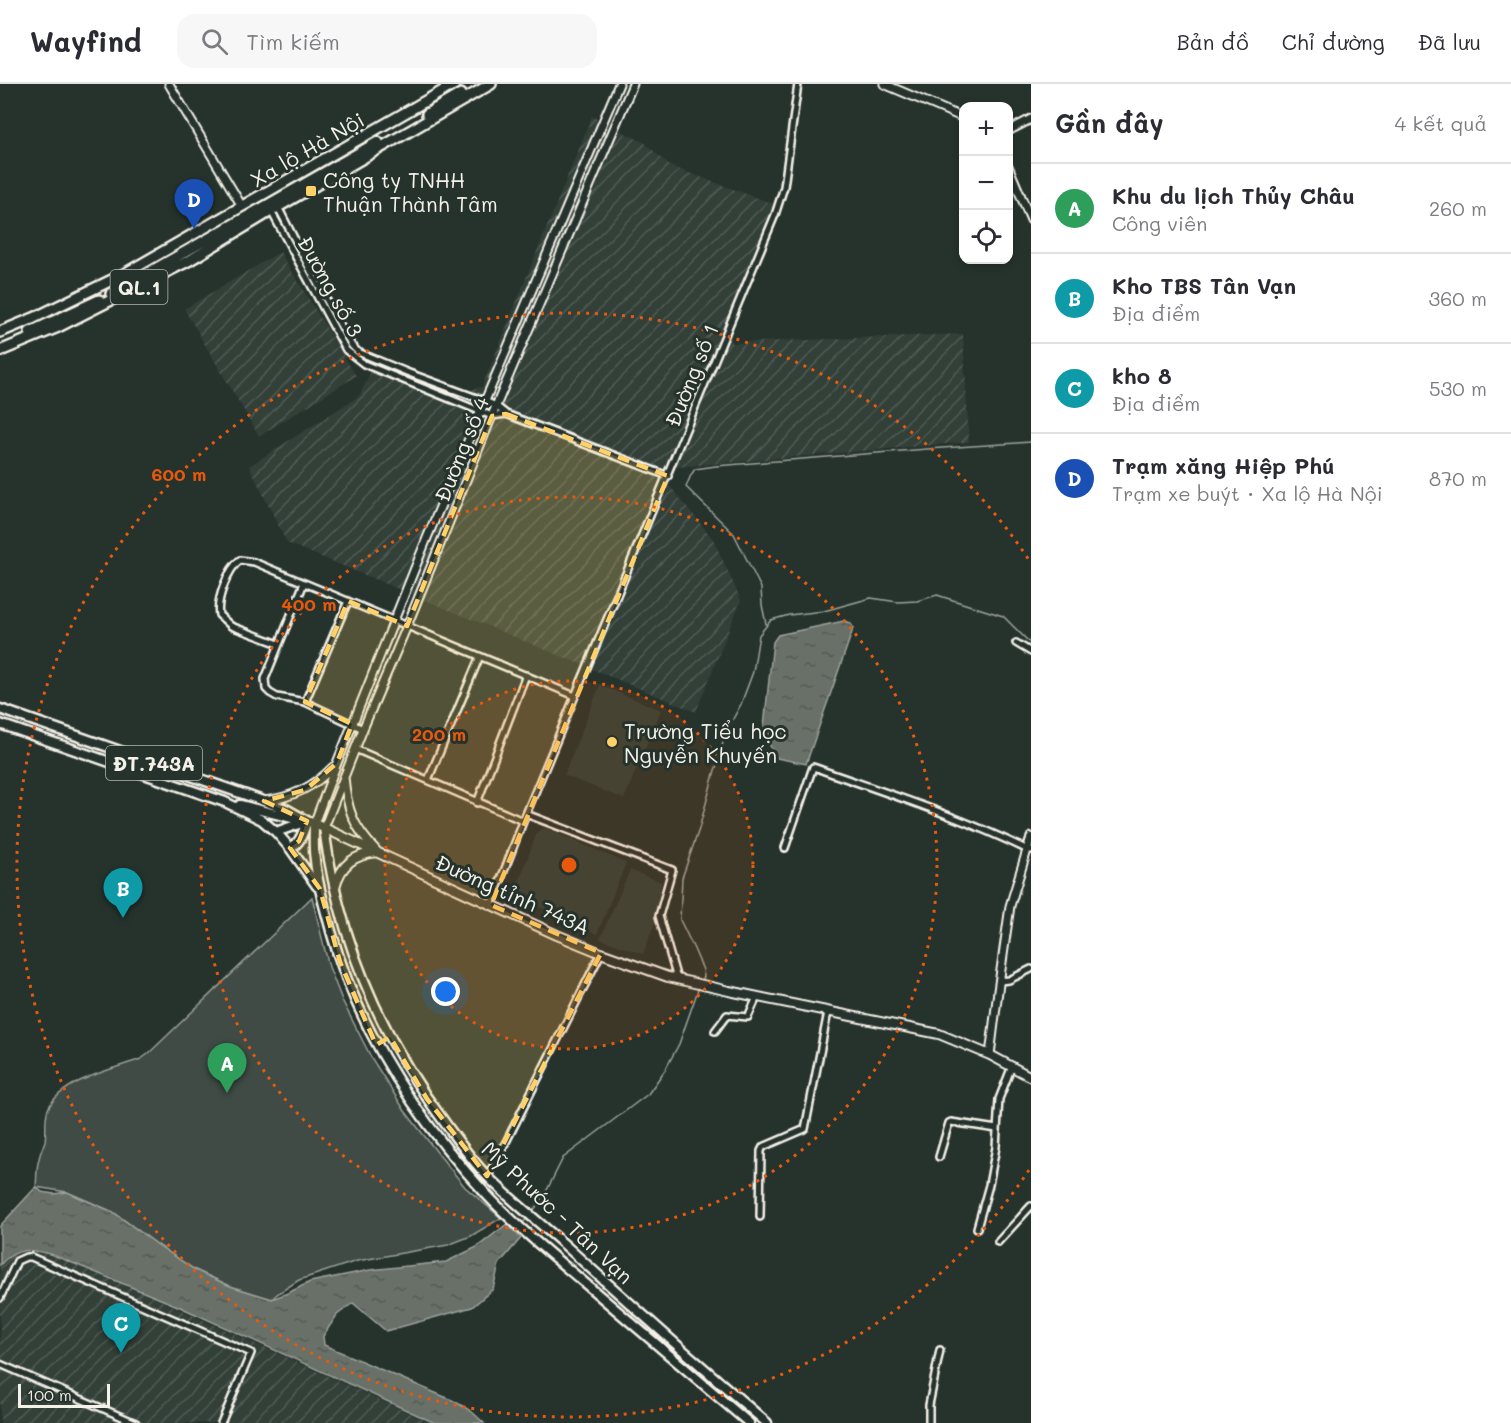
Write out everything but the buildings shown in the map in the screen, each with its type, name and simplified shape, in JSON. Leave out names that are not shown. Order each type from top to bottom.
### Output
[{"type":"highway","name":"Xa lộ Hà Nội","points":[[241,205],[443,84]]},
{"type":"highway","name":"Xa lộ Hà Nội","points":[[0,332],[77,298],[126,273],[208,226],[212,219],[241,205],[455,84]]},
{"type":"highway","name":"Xa lộ Hà Nội","points":[[0,351],[58,327],[190,260],[273,206],[479,84]]},
{"type":"highway","name":"Xa lộ Hà Nội","points":[[0,345],[111,294],[491,84]]},
{"type":"highway","name":"Xa lộ Hà Nội","points":[[0,325],[36,312],[155,253],[168,249]]},
{"type":"main road","name":"ĐT.743A","points":[[0,709],[286,809],[311,823]]},
{"type":"main road","name":"Mỹ Phước - Tân Vạn","points":[[0,724],[225,802],[262,820],[290,848],[320,889]]},
{"type":"main road","name":"ĐT.743A","points":[[225,802],[253,808],[289,821],[311,823]]},
{"type":"main road","name":"Mỹ Phước - Tân Vạn","points":[[311,823],[320,889],[340,962],[376,1045],[427,1122],[487,1195],[506,1213],[749,1423]]},
{"type":"main road","points":[[276,832],[311,823],[324,828]]},
{"type":"main road","points":[[290,848],[295,846],[311,823]]},
{"type":"main road","name":"Mỹ Phước - Tân Vạn","points":[[324,828],[334,888],[359,969],[399,1056],[427,1099],[487,1176],[655,1327],[767,1423]]},
{"type":"main road","name":"Đường tỉnh 743A","points":[[324,828],[601,953],[677,979],[757,997]]},
{"type":"main road","points":[[334,888],[339,874],[351,861],[362,855],[377,852]]},
{"type":"main road","points":[[757,997],[939,1034],[990,1055],[1031,1077]]},
{"type":"main road","points":[[376,1045],[390,1037]]},
{"type":"street","points":[[169,84],[241,205]]},
{"type":"street","name":"Đường số 4","points":[[311,823],[484,401],[619,84]]},
{"type":"street","name":"Đường số 4","points":[[324,828],[496,406],[633,84]]},
{"type":"street","name":"Đường số 1","points":[[491,905],[523,821],[775,215],[784,187],[798,84]]},
{"type":"street","points":[[884,84],[959,116]]},
{"type":"street","points":[[1013,128],[1031,119]]},
{"type":"street","points":[[1013,178],[1031,220]]},
{"type":"street","name":"Đường số 3","points":[[273,206],[352,346],[358,352],[496,406],[506,414],[668,476]]},
{"type":"street","name":"Đường số 3","points":[[273,206],[346,350],[354,358],[492,417]]},
{"type":"street","points":[[354,358],[358,352]]},
{"type":"street","points":[[492,417],[506,414]]},
{"type":"street","points":[[279,644],[231,626],[219,615],[218,603],[233,565],[240,560],[248,560],[575,696]]},
{"type":"street","points":[[304,583],[265,679],[266,688],[277,697],[305,702],[363,729]]},
{"type":"street","points":[[305,702],[348,601]]},
{"type":"street","points":[[1016,643],[1031,652]]},
{"type":"street","points":[[428,780],[480,656]]},
{"type":"street","points":[[477,803],[526,675]]},
{"type":"street","points":[[355,748],[477,803],[523,821]]},
{"type":"street","points":[[264,801],[279,799],[305,790],[326,775],[337,763]]},
{"type":"street","points":[[785,848],[813,767],[920,804],[1029,850]]},
{"type":"street","points":[[344,776],[346,798],[355,825],[377,852]]},
{"type":"street","points":[[526,814],[672,870],[659,916],[677,979]]},
{"type":"street","points":[[990,1055],[1010,906],[1029,850],[1031,837]]},
{"type":"street","points":[[487,1176],[601,953]]},
{"type":"street","points":[[999,981],[1009,980],[1031,969]]},
{"type":"street","points":[[748,1017],[757,997]]},
{"type":"street","points":[[760,1217],[761,1151],[763,1147],[805,1129],[828,1012]]},
{"type":"street","points":[[715,1031],[727,1015],[757,1018]]},
{"type":"street","points":[[977,1228],[989,1185],[996,1147],[999,1099],[1012,1066]]},
{"type":"street","points":[[939,1157],[951,1122],[997,1129]]},
{"type":"street","points":[[998,1242],[1031,1206]]},
{"type":"street","points":[[0,1298],[17,1261],[31,1257],[251,1353],[221,1423]]},
{"type":"street","points":[[929,1423],[929,1405],[940,1350]]},
{"type":"street","points":[[0,1364],[136,1423]]},
{"type":"highlighted area","points":[[506,414],[668,476],[491,905],[601,953],[487,1176],[427,1099],[390,1037],[376,1045],[340,962],[320,889],[290,848],[299,841],[307,821],[264,801],[305,790],[337,763],[352,724],[305,702],[348,601],[407,626],[492,416]]},
{"type":"shaded area","points":[[592,116],[645,143],[670,166],[782,207],[730,329],[732,343],[963,334],[969,442],[677,467],[669,485],[713,539],[741,600],[696,712],[287,543],[249,466],[359,396],[378,358],[466,391],[482,387]]},
{"type":"shaded area","points":[[280,252],[356,376],[259,436],[184,309]]},
{"type":"shaded area","name":"Trường Tiểu học Nguyễn Khuyến","points":[[600,685],[661,710],[624,799],[564,775]]},
{"type":"shaded area","points":[[545,828],[626,863],[597,934],[519,898],[516,893],[537,832]]},
{"type":"shaded area","points":[[630,870],[661,882],[658,914],[643,954],[600,939]]},
{"type":"shaded area","points":[[312,897],[329,967],[342,1000],[372,1059],[405,1111],[465,1187],[501,1218],[471,1236],[448,1245],[357,1261],[299,1280],[272,1299],[230,1286],[195,1270],[113,1212],[67,1192],[36,1187],[37,1169],[45,1141],[48,1109],[64,1090],[89,1077],[141,1059],[148,1054]]},
{"type":"shaded area","points":[[22,1252],[52,1256],[130,1287],[431,1423],[0,1423],[0,1267],[11,1256]]},
{"type":"water","points":[[844,621],[853,627],[852,632],[806,764],[777,758],[769,744],[764,727],[773,642],[778,635]]},
{"type":"water","points":[[36,1187],[42,1192],[54,1194],[67,1192],[113,1212],[195,1270],[230,1286],[272,1299],[310,1282],[370,1270],[446,1262],[477,1247],[507,1224],[521,1238],[499,1264],[493,1289],[472,1307],[386,1331],[353,1303],[337,1315],[323,1336],[324,1345],[454,1401],[471,1411],[484,1423],[435,1423],[180,1307],[53,1255],[38,1251],[18,1252],[0,1265],[0,1226]]},
{"type":"waterway","points":[[766,624],[761,588],[734,534],[686,487],[695,469],[1031,442]]},
{"type":"waterway","points":[[702,980],[703,970],[680,920],[682,878],[699,829],[720,758],[724,736],[741,704],[753,672],[759,635],[771,620],[789,615],[824,611],[871,598],[898,602],[917,601],[937,595],[1003,616],[1031,644]]},
{"type":"waterway","points":[[532,1213],[563,1158],[648,1094],[665,1070],[679,1044],[699,987]]},
{"type":"waterway","points":[[522,1224],[528,1217]]},
{"type":"place","name":"Công ty TNHH Thuận Thành Tâm","points":[[311,191]]},
{"type":"place","name":"Trạm xăng Hiệp Phú","points":[[194,229]]},
{"type":"place","name":"Trường Tiểu học Nguyễn Khuyến","points":[[612,742]]},
{"type":"place","name":"Kho TBS Tân Vạn","points":[[123,918]]},
{"type":"place","name":"Khu du lịch Thủy Châu","points":[[227,1093]]},
{"type":"place","name":"kho 8","points":[[121,1353]]}]
